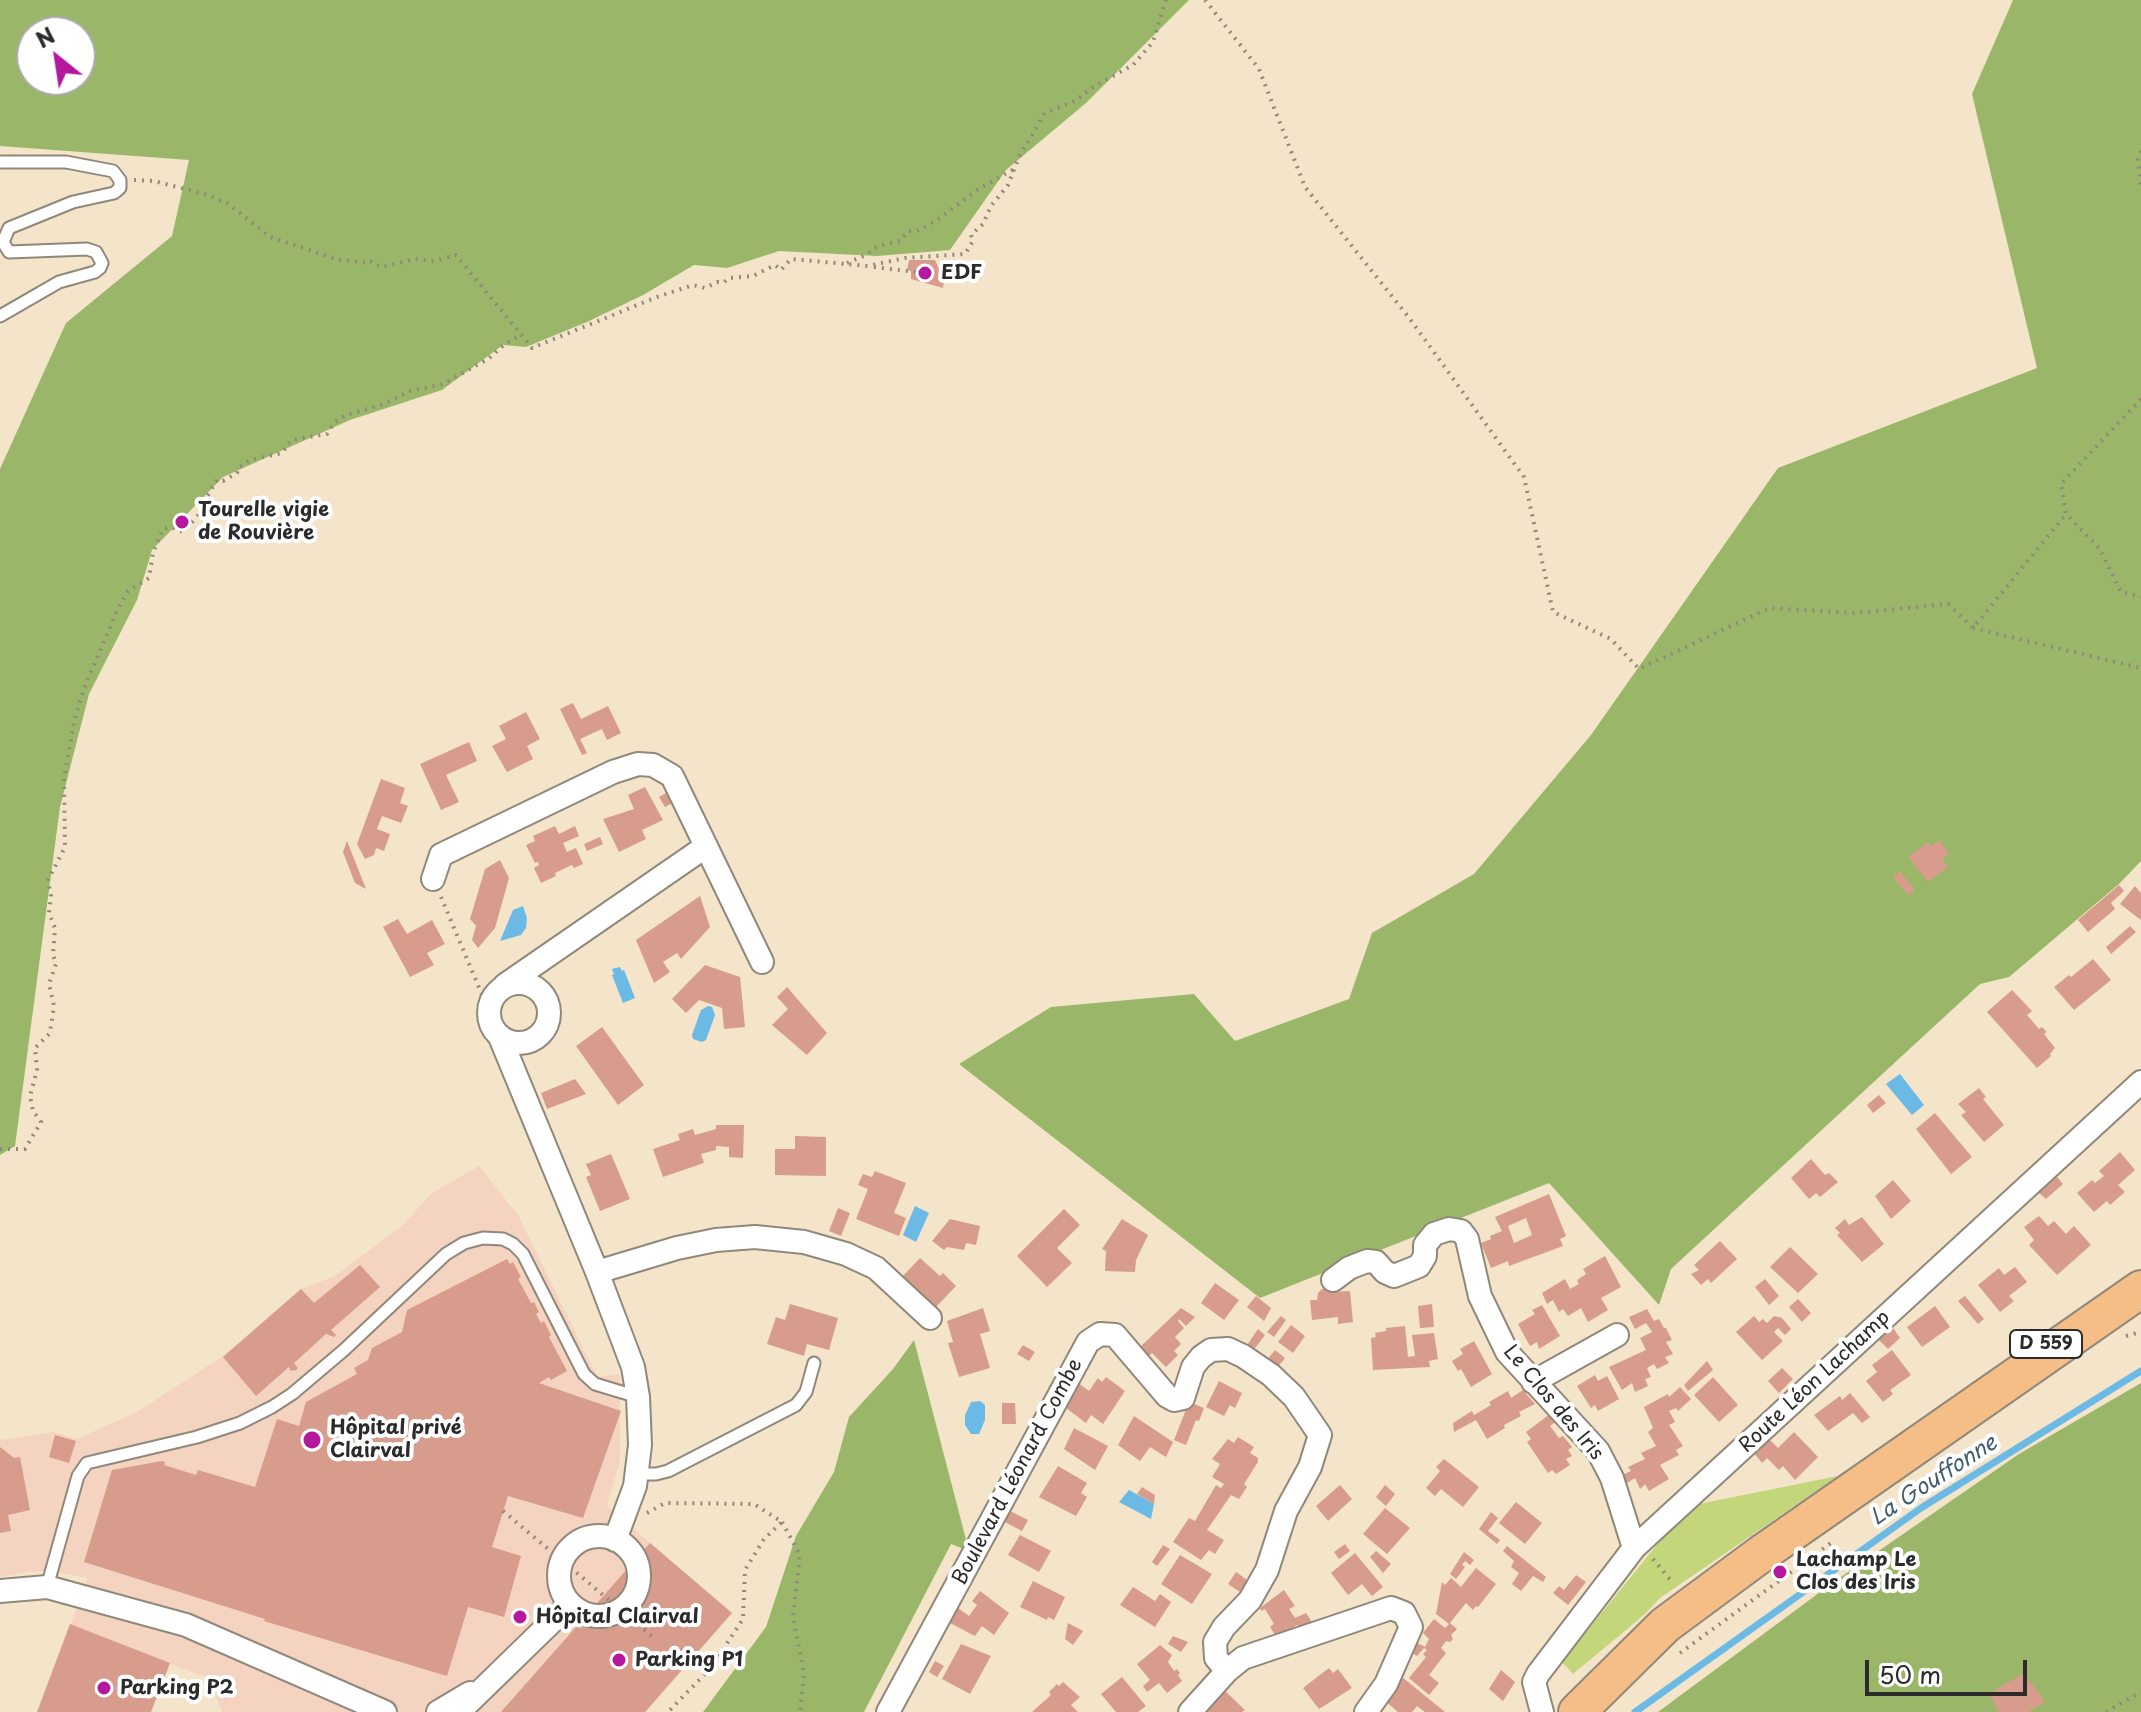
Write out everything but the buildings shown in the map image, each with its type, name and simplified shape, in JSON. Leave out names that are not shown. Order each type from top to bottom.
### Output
[{"type":"main road","name":"D 559","points":[[1951,1420],[2141,1267]]},
{"type":"main road","name":"D 559","points":[[1577,1712],[1665,1625],[1951,1420],[2141,1289]]},
{"type":"street","points":[[433,879],[441,855],[613,772],[638,764],[653,765],[672,776],[762,962]]},
{"type":"street","points":[[615,1540],[635,1513],[640,1431],[633,1367],[500,1037],[489,1020],[488,1009],[497,991],[505,985],[705,847]]},
{"type":"street","points":[[500,1037],[519,1043],[529,1041],[544,1029],[549,1010],[547,1001],[534,986],[524,983],[505,985]]},
{"type":"street","name":"Route Léon Lachamp","points":[[1542,1712],[1534,1682],[1538,1674],[1634,1548],[2141,1082]]},
{"type":"street","name":"Le Clos des Iris","points":[[1333,1280],[1349,1268],[1367,1261],[1376,1262],[1394,1276],[1419,1266],[1425,1256],[1425,1245],[1434,1234],[1449,1229],[1461,1231],[1467,1239],[1480,1296],[1507,1352],[1598,1451],[1612,1478],[1634,1548]]},
{"type":"street","points":[[597,1272],[677,1248],[716,1240],[755,1237],[804,1242],[846,1254],[876,1268],[930,1318]]},
{"type":"street","name":"Boulevard Léonard Combe","points":[[888,1712],[1088,1342],[1100,1334],[1115,1335],[1167,1396],[1174,1400],[1183,1398],[1193,1367],[1201,1357],[1211,1350],[1228,1349],[1271,1375],[1294,1397],[1320,1435],[1310,1467],[1286,1511],[1267,1570],[1250,1600],[1224,1627],[1215,1642],[1216,1658],[1227,1671]]},
{"type":"street","points":[[1533,1382],[1617,1335]]},
{"type":"street","points":[[601,1536],[615,1540],[626,1547],[636,1560],[639,1574],[632,1599],[625,1611],[605,1616],[576,1612],[561,1590],[559,1573],[562,1561],[572,1548],[586,1538],[601,1536]]},
{"type":"street","points":[[1,1590],[47,1587],[186,1625],[375,1709]]},
{"type":"street","points":[[1190,1712],[1243,1658],[1391,1608],[1404,1613],[1411,1627],[1386,1684],[1366,1712]]},
{"type":"street","points":[[438,1712],[491,1679],[576,1612]]},
{"type":"street","points":[[459,1712],[491,1679]]},
{"type":"lane","points":[[0,162],[66,162],[113,171],[120,180],[120,188],[114,193],[73,202],[9,228],[3,242],[9,252],[87,249],[96,252],[102,263],[95,272],[59,282],[0,316]]},
{"type":"lane","points":[[47,1587],[78,1476],[87,1463],[197,1437],[240,1423],[272,1407],[344,1350],[446,1254],[464,1243],[483,1238],[503,1239],[513,1244],[523,1254],[584,1374],[595,1384],[638,1397]]},
{"type":"lane","points":[[636,1480],[668,1471],[796,1405],[806,1392],[814,1363]]},
{"type":"lane","points":[[1640,1649],[1675,1636]]},
{"type":"path","points":[[868,266],[905,258],[965,254],[973,241],[971,235],[983,224],[991,206],[1008,185],[1045,113],[1075,101],[1093,87],[1133,65],[1153,42],[1166,0]]},
{"type":"path","points":[[1205,0],[1259,69],[1305,187],[1410,319],[1524,477],[1553,612],[1611,639],[1639,669],[1769,608],[1855,613],[1948,604],[1973,628],[2141,668]]},
{"type":"path","points":[[2141,151],[2138,160],[2141,189]]},
{"type":"path","points":[[845,264],[878,246],[900,241],[908,231],[917,231],[937,220],[977,190],[1015,168]]},
{"type":"path","points":[[120,180],[154,181],[208,195],[227,203],[270,237],[336,259],[370,261],[381,267],[415,259],[433,261],[456,255],[532,348],[657,297],[693,285],[705,288],[729,278],[753,276],[775,265],[781,270],[791,259],[932,274]]},
{"type":"path","points":[[0,1149],[25,1149],[41,1122],[33,1111],[30,1096],[37,1070],[35,1048],[50,1033],[54,1006],[49,984],[56,964],[53,955],[55,928],[49,913],[51,896],[48,880],[65,847],[64,779],[74,722],[84,688],[118,609],[128,591],[149,578],[153,553],[163,529],[171,527],[183,532],[202,511],[217,480],[223,481],[237,473],[238,468],[250,460],[282,453],[291,440],[327,434],[334,423],[346,415],[384,404],[410,391],[443,384],[488,359],[521,335]]},
{"type":"path","points":[[2141,399],[2061,484],[2066,514],[2100,549],[2121,592],[2141,597]]},
{"type":"path","points":[[1973,628],[2066,514]]},
{"type":"path","points":[[433,879],[488,1009]]},
{"type":"path","points":[[2124,1336],[2141,1332]]},
{"type":"path","points":[[635,1513],[665,1503],[754,1504],[782,1522],[800,1555],[793,1617],[804,1673],[800,1712]]},
{"type":"path","points":[[503,1511],[653,1637]]},
{"type":"path","points":[[668,1712],[710,1669],[743,1619],[745,1570],[764,1539],[782,1522]]},
{"type":"path","points":[[1634,1548],[1654,1560],[1674,1584]]},
{"type":"path","points":[[576,1612],[605,1621],[625,1611]]},
{"type":"path","points":[[2106,1712],[2141,1692]]},
{"type":"shaded area","name":"Hôpital privé Clairval","points":[[479,1166],[518,1215],[597,1377],[620,1374],[620,1459],[607,1506],[732,1613],[646,1712],[222,1712],[209,1678],[170,1664],[151,1712],[38,1712],[88,1578],[51,1571],[0,1577],[0,1440],[53,1432],[77,1439],[137,1412],[223,1356],[301,1289],[335,1276],[402,1226],[431,1194]]},
{"type":"green space","points":[[0,0],[1189,0],[1086,103],[1006,170],[950,250],[877,256],[779,251],[727,268],[694,265],[643,295],[587,322],[526,347],[503,345],[442,390],[350,420],[223,477],[152,550],[137,600],[89,694],[60,807],[15,1146],[0,1155],[0,469],[66,323],[172,236],[189,160],[0,146]]},
{"type":"green space","points":[[2013,0],[2141,0],[2141,861],[2119,884],[2009,977],[1980,984],[1671,1269],[1659,1305],[1549,1183],[1260,1298],[959,1064],[1051,1007],[1194,994],[1235,1041],[1349,999],[1372,933],[1474,874],[1591,735],[1778,468],[2037,368],[1972,94]]},
{"type":"green space","points":[[914,1340],[969,1551],[951,1544],[864,1712],[703,1712],[766,1627],[796,1536],[834,1472],[849,1417],[893,1369]]},
{"type":"green space","points":[[2141,1383],[2141,1712],[1658,1712],[1835,1581],[2019,1454]]},
{"type":"green space","points":[[1838,1476],[1660,1598],[1573,1674],[1562,1662],[1664,1536],[1699,1504]]},
{"type":"water","points":[[523,906],[526,928],[521,935],[500,941],[513,910]]},
{"type":"water","points":[[620,967],[635,998],[623,1003],[612,975],[612,969]]},
{"type":"water","points":[[712,1007],[715,1015],[706,1040],[702,1042],[693,1039],[692,1035],[701,1010]]},
{"type":"water","points":[[1900,1074],[1924,1105],[1912,1115],[1886,1084]]},
{"type":"water","points":[[915,1206],[929,1213],[916,1242],[903,1235]]},
{"type":"water","points":[[980,1401],[985,1405],[985,1420],[979,1434],[971,1434],[965,1425],[965,1415],[971,1402]]},
{"type":"water","points":[[1129,1490],[1154,1504],[1151,1519],[1119,1502]]},
{"type":"waterway","name":"La Gouffonne","points":[[1635,1712],[1921,1508],[2141,1371]]},
{"type":"place","name":"EDF","points":[[925,273]]},
{"type":"place","name":"Tourelle vigie de Rouvière","points":[[182,522]]},
{"type":"place","name":"Hôpital privé Clairval","points":[[312,1440]]},
{"type":"place","name":"Lachamp Le Clos des Iris","points":[[1780,1572]]},
{"type":"place","name":"Hôpital Clairval","points":[[520,1617]]},
{"type":"place","name":"Parking P1","points":[[619,1660]]},
{"type":"place","name":"Parking P2","points":[[104,1688]]}]
